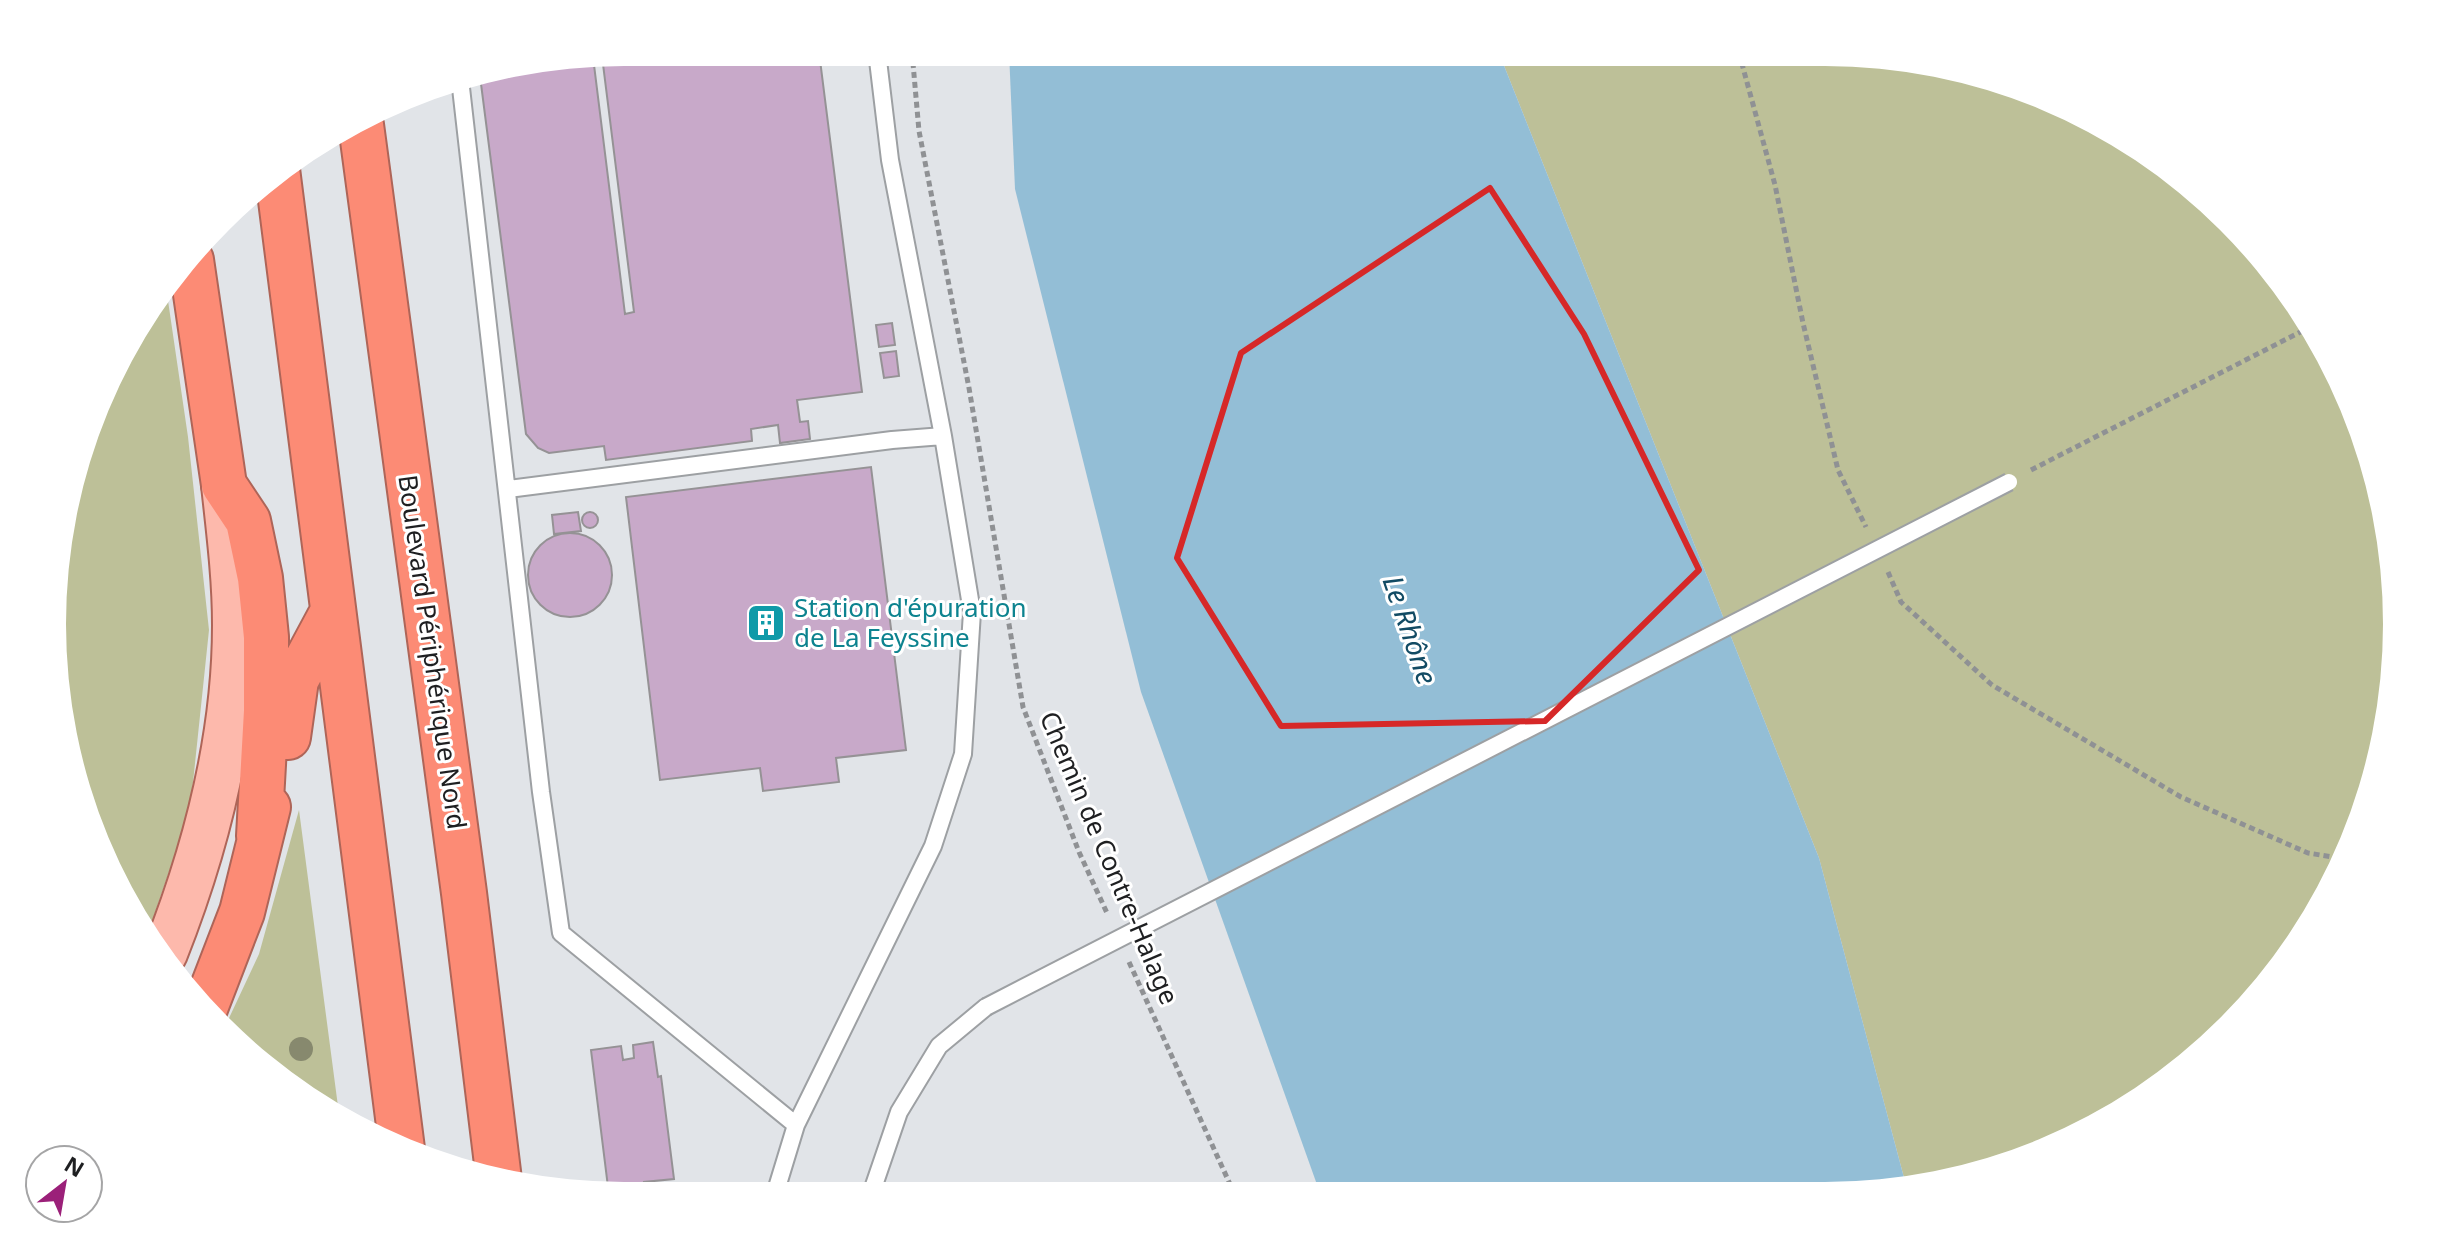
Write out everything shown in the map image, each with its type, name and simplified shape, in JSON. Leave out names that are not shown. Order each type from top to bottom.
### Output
[{"type":"highway","name":"Boulevard Périphérique Nord","points":[[362,132],[462,877],[497,1167]]},
{"type":"highway","points":[[279,185],[400,1135]]},
{"type":"highway","points":[[192,270],[224,485],[248,521],[260,578],[265,622],[266,711],[259,836]]},
{"type":"highway","points":[[209,997],[242,912],[259,836],[286,748],[296,680],[332,613]]},
{"type":"main road","points":[[168,945],[200,853],[218,779],[229,705],[235,626],[224,485]]},
{"type":"lane","points":[[779,1182],[796,1125],[933,846],[963,754],[972,612],[943,436],[890,160],[879,66]]},
{"type":"lane","points":[[461,91],[541,792],[561,933],[796,1125]]},
{"type":"lane","points":[[508,489],[943,436]]},
{"type":"lane","points":[[875,1182],[899,1112],[939,1046],[986,1007],[2009,482]]},
{"type":"path","name":"Chemin de Contre-Halage","points":[[913,66],[919,131],[969,388],[1023,707],[1079,852],[1112,923]]},
{"type":"path","points":[[2009,482],[2300,332]]},
{"type":"path","name":"Chemin de Contre-Halage","points":[[1125,951],[1229,1182]]},
{"type":"highlighted area","points":[[1490,188],[1584,334],[1699,570],[1545,721],[1281,726],[1177,558],[1241,353]]},
{"type":"green space","points":[[1504,66],[1861,67],[1969,85],[2039,108],[2135,160],[2165,181],[2220,229],[2268,284],[2289,314],[2341,410],[2364,480],[2382,588],[2382,660],[2364,768],[2341,838],[2289,934],[2245,992],[2193,1044],[2135,1088],[2039,1140],[1969,1163],[1904,1176],[1819,858]]},
{"type":"green space","points":[[168,302],[188,437],[209,630],[190,811],[152,921],[108,838],[96,803],[77,733],[67,660],[67,588],[85,480],[108,410],[141,345]]},
{"type":"green space","points":[[299,810],[337,1102],[284,1067],[229,1019],[259,954]]},
{"type":"water","name":"Le Rhône","points":[[1010,66],[1504,66],[1819,858],[1904,1176],[1825,1182],[1316,1182],[1141,692],[1015,189]]},
{"type":"building","points":[[821,66],[862,392],[797,400],[800,422],[808,421],[810,439],[780,443],[778,425],[751,429],[752,441],[606,460],[604,446],[549,453],[538,448],[526,434],[481,85],[551,71],[594,67],[625,314],[634,312],[603,67]]},
{"type":"building","points":[[892,323],[895,345],[879,347],[876,325]]},
{"type":"building","points":[[896,351],[899,376],[884,378],[880,353]]},
{"type":"building","name":"Station d'épuration de La Feyssine","points":[[871,467],[906,750],[836,758],[839,782],[763,791],[760,768],[660,780],[626,497]]},
{"type":"building","points":[[578,512],[581,531],[554,534],[552,515]]},
{"type":"building","points":[[590,512],[596,514],[596,526],[590,528],[584,526],[582,520],[584,514]]},
{"type":"building","points":[[570,533],[586,536],[600,545],[609,559],[612,575],[609,591],[600,605],[586,614],[570,617],[554,614],[540,605],[531,591],[528,575],[531,559],[540,545],[554,536]]},
{"type":"building","points":[[653,1042],[658,1077],[661,1076],[674,1179],[607,1182],[591,1050],[621,1046],[623,1060],[634,1058],[633,1045]]},
{"type":"place","name":"Station d'épuration de La Feyssine","points":[[766,623]]}]
